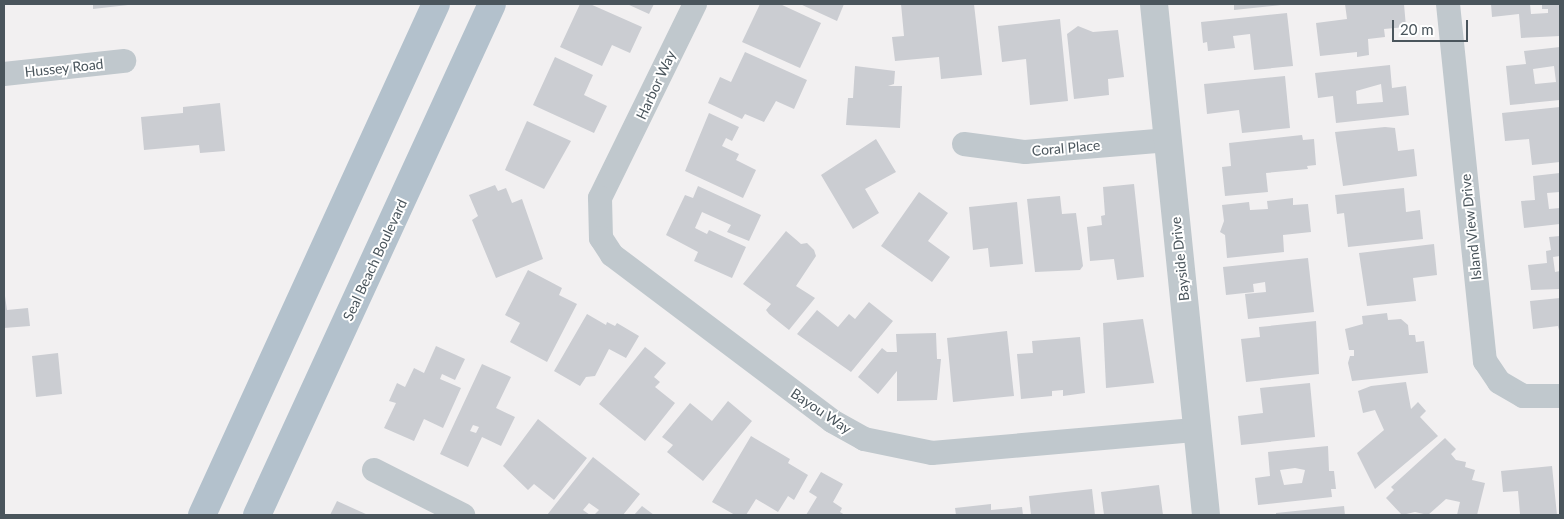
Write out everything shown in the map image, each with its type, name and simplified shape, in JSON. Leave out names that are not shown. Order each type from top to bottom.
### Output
[{"type":"main road","points":[[202,515],[436,4]]},
{"type":"main road","name":"Seal Beach Boulevard","points":[[257,515],[492,4]]},
{"type":"street","name":"Harbor Way","points":[[618,167],[695,4]]},
{"type":"street","name":"Bayside Drive","points":[[1154,4],[1206,515]]},
{"type":"street","name":"Island View Drive","points":[[1448,4],[1485,361],[1498,382],[1523,396],[1560,396]]},
{"type":"street","name":"Hussey Road","points":[[4,74],[124,61]]},
{"type":"street","name":"Coral Place","points":[[964,144],[1025,152],[1168,140]]},
{"type":"street","name":"Bayou Way","points":[[618,167],[600,198],[601,238],[612,255],[832,421],[864,439],[932,454],[1197,430]]},
{"type":"street","points":[[374,470],[463,515]]},
{"type":"building","points":[[93,4],[127,4],[128,5],[93,9]]},
{"type":"building","points":[[580,4],[590,4],[642,27],[630,53],[612,45],[602,66],[560,47]]},
{"type":"building","points":[[627,4],[654,4],[649,14]]},
{"type":"building","points":[[760,4],[780,4],[821,23],[800,68],[742,42]]},
{"type":"building","points":[[800,4],[844,4],[837,21]]},
{"type":"building","points":[[901,4],[974,4],[982,75],[941,79],[939,57],[895,61],[892,37],[904,36]]},
{"type":"building","points":[[1234,4],[1281,4],[1281,5],[1234,10]]},
{"type":"building","points":[[1345,4],[1404,4],[1406,27],[1384,29],[1385,37],[1368,39],[1369,55],[1357,57],[1357,52],[1320,56],[1316,23],[1347,19]]},
{"type":"building","points":[[1491,4],[1530,4],[1531,14],[1548,13],[1548,9],[1542,9],[1542,4],[1560,4],[1560,36],[1521,38],[1519,14],[1492,17]]},
{"type":"building","points":[[1287,13],[1293,66],[1254,70],[1250,34],[1233,36],[1235,48],[1208,51],[1207,42],[1203,43],[1201,22]]},
{"type":"building","points":[[1060,19],[1068,101],[1030,105],[1026,59],[1002,62],[998,26]]},
{"type":"building","points":[[1078,26],[1093,32],[1118,30],[1124,77],[1108,79],[1109,95],[1074,99],[1067,34]]},
{"type":"building","points":[[1560,47],[1560,100],[1510,105],[1506,66],[1526,64],[1524,51]],"holes":[[[1554,66],[1556,82],[1535,84],[1533,69]]]},
{"type":"building","points":[[745,52],[807,80],[794,109],[776,101],[764,122],[745,114],[742,119],[708,103],[720,77],[731,82]]},
{"type":"building","points":[[555,57],[593,75],[584,95],[607,106],[594,133],[533,105]]},
{"type":"building","points":[[1390,65],[1392,88],[1406,86],[1409,115],[1336,123],[1333,96],[1318,98],[1315,73]],"holes":[[[1381,84],[1383,102],[1357,104],[1356,91]]]},
{"type":"building","points":[[855,66],[895,71],[894,84],[888,86],[902,86],[900,128],[846,125],[848,98],[853,98]]},
{"type":"building","points":[[1285,76],[1290,128],[1242,133],[1239,110],[1207,114],[1204,84]]},
{"type":"building","points":[[220,103],[225,151],[200,153],[199,145],[144,150],[141,117],[183,113],[183,107]]},
{"type":"building","points":[[1560,107],[1560,162],[1532,165],[1529,139],[1505,141],[1502,113]]},
{"type":"building","points":[[709,113],[739,127],[732,141],[726,138],[722,146],[739,154],[736,160],[756,170],[743,198],[685,171]]},
{"type":"building","points":[[527,121],[571,141],[544,189],[505,170]]},
{"type":"building","points":[[1385,127],[1395,128],[1398,151],[1414,149],[1417,176],[1343,186],[1335,132]]},
{"type":"building","points":[[1302,135],[1303,140],[1314,139],[1316,165],[1307,166],[1308,169],[1266,173],[1268,192],[1225,196],[1222,167],[1231,166],[1229,143]]},
{"type":"building","points":[[876,139],[896,172],[865,189],[879,213],[853,229],[821,175]]},
{"type":"building","points":[[1560,173],[1560,192],[1547,193],[1549,209],[1560,208],[1560,224],[1524,228],[1521,201],[1535,200],[1533,176]]},
{"type":"building","points":[[1134,184],[1144,277],[1117,280],[1114,259],[1090,261],[1087,227],[1102,225],[1101,216],[1105,215],[1103,187]]},
{"type":"building","points":[[495,185],[498,191],[506,188],[512,203],[522,199],[543,259],[496,278],[472,220],[478,216],[469,195]]},
{"type":"building","points":[[698,186],[761,215],[749,241],[727,232],[731,225],[702,212],[695,228],[707,234],[709,230],[746,247],[732,278],[694,261],[698,252],[666,235],[685,195],[693,198]]},
{"type":"building","points":[[1404,188],[1406,212],[1420,210],[1423,239],[1348,247],[1344,213],[1337,214],[1335,195]]},
{"type":"building","points":[[919,192],[948,213],[928,241],[950,257],[932,282],[881,246]]},
{"type":"building","points":[[1060,196],[1062,214],[1076,213],[1083,266],[1080,270],[1035,272],[1027,199]]},
{"type":"building","points":[[1293,198],[1293,205],[1308,204],[1311,232],[1283,235],[1284,252],[1227,258],[1225,235],[1220,232],[1224,221],[1222,205],[1249,202],[1250,210],[1268,209],[1267,201]]},
{"type":"building","points":[[1017,202],[1023,264],[990,267],[988,248],[973,250],[969,207]]},
{"type":"building","points":[[786,231],[801,244],[807,243],[814,250],[816,256],[796,286],[815,298],[789,330],[766,310],[771,304],[743,284]]},
{"type":"building","points":[[1560,236],[1560,256],[1553,257],[1555,272],[1560,271],[1560,289],[1531,290],[1528,265],[1547,263],[1546,251],[1551,250],[1549,237]]},
{"type":"building","points":[[1434,244],[1437,275],[1413,278],[1416,301],[1367,306],[1359,253]]},
{"type":"building","points":[[1308,258],[1314,312],[1248,319],[1245,294],[1266,292],[1265,282],[1253,284],[1254,292],[1226,295],[1223,267]]},
{"type":"building","points":[[528,270],[562,288],[559,295],[577,304],[547,362],[510,342],[520,323],[505,315]]},
{"type":"building","points":[[5,296],[7,310],[28,308],[30,326],[4,328]]},
{"type":"building","points":[[1560,298],[1560,335],[1558,326],[1533,329],[1530,301]]},
{"type":"building","points":[[869,302],[893,321],[851,372],[797,334],[817,310],[838,327],[849,314],[855,319]]},
{"type":"building","points":[[1387,313],[1388,320],[1401,319],[1408,325],[1409,335],[1415,335],[1416,342],[1424,341],[1428,373],[1352,381],[1348,363],[1350,356],[1354,356],[1354,350],[1349,350],[1345,329],[1363,324],[1362,316]]},
{"type":"building","points":[[587,314],[606,325],[607,322],[615,326],[617,323],[639,336],[626,358],[609,349],[595,376],[586,377],[580,386],[554,371]]},
{"type":"building","points":[[1143,319],[1154,383],[1106,388],[1103,323]]},
{"type":"building","points":[[1316,321],[1319,374],[1246,382],[1241,339],[1260,337],[1259,327]]},
{"type":"building","points":[[1007,331],[1014,396],[953,402],[947,338]]},
{"type":"building","points":[[936,333],[937,359],[941,359],[937,400],[897,401],[897,371],[878,394],[858,377],[882,348],[887,352],[897,352],[896,334]]},
{"type":"building","points":[[1080,337],[1085,393],[1063,396],[1063,390],[1052,391],[1052,396],[1021,399],[1017,354],[1033,353],[1032,341]]},
{"type":"building","points":[[436,346],[465,359],[455,380],[442,374],[440,379],[461,388],[443,428],[424,419],[414,441],[384,428],[396,403],[389,401],[397,383],[405,387],[414,368],[424,373]]},
{"type":"building","points":[[645,347],[666,363],[654,377],[660,382],[655,387],[675,403],[645,441],[599,404]]},
{"type":"building","points":[[58,353],[62,394],[36,397],[32,356]]},
{"type":"building","points":[[482,364],[511,377],[496,408],[515,417],[501,446],[482,437],[468,467],[440,454]],"holes":[[[473,425],[479,427],[476,433],[470,431]]]},
{"type":"building","points":[[1406,382],[1411,409],[1418,402],[1426,411],[1420,417],[1438,436],[1375,489],[1357,453],[1384,430],[1375,410],[1363,413],[1358,391],[1371,386]]},
{"type":"building","points":[[1310,383],[1315,437],[1241,445],[1238,416],[1263,413],[1260,388]]},
{"type":"building","points":[[728,401],[752,421],[703,481],[667,452],[673,445],[662,437],[690,403],[712,421]]},
{"type":"building","points":[[538,419],[587,458],[554,500],[534,484],[528,490],[503,466]]},
{"type":"building","points":[[751,436],[790,459],[788,463],[808,475],[794,500],[788,496],[778,512],[756,499],[746,515],[735,515],[712,502]]},
{"type":"building","points":[[1445,438],[1456,449],[1451,454],[1456,460],[1466,462],[1465,467],[1475,470],[1472,480],[1485,483],[1477,515],[1457,515],[1460,502],[1446,499],[1428,515],[1415,512],[1402,515],[1386,498],[1394,490],[1391,487]]},
{"type":"building","points":[[1328,446],[1329,471],[1334,471],[1336,489],[1331,489],[1332,497],[1258,505],[1255,478],[1270,476],[1268,452]],"holes":[[[1295,468],[1305,470],[1302,483],[1284,485],[1280,470]]]},
{"type":"building","points":[[593,457],[640,494],[623,515],[594,515],[599,510],[589,503],[583,510],[590,515],[547,515]]},
{"type":"building","points":[[1552,466],[1557,515],[1520,514],[1518,491],[1503,492],[1501,471]]},
{"type":"building","points":[[821,472],[843,484],[833,502],[842,508],[840,512],[845,515],[806,515],[817,497],[809,492]]},
{"type":"building","points":[[1159,485],[1163,515],[1104,515],[1101,492]]},
{"type":"building","points":[[1092,489],[1095,515],[1031,515],[1029,496]]},
{"type":"building","points":[[337,501],[368,515],[330,515]]},
{"type":"building","points":[[991,504],[991,510],[1022,507],[1023,515],[956,515],[955,508]]},
{"type":"building","points":[[642,506],[654,515],[634,515]]},
{"type":"building","points":[[1344,506],[1345,515],[1276,515],[1276,513]]}]
